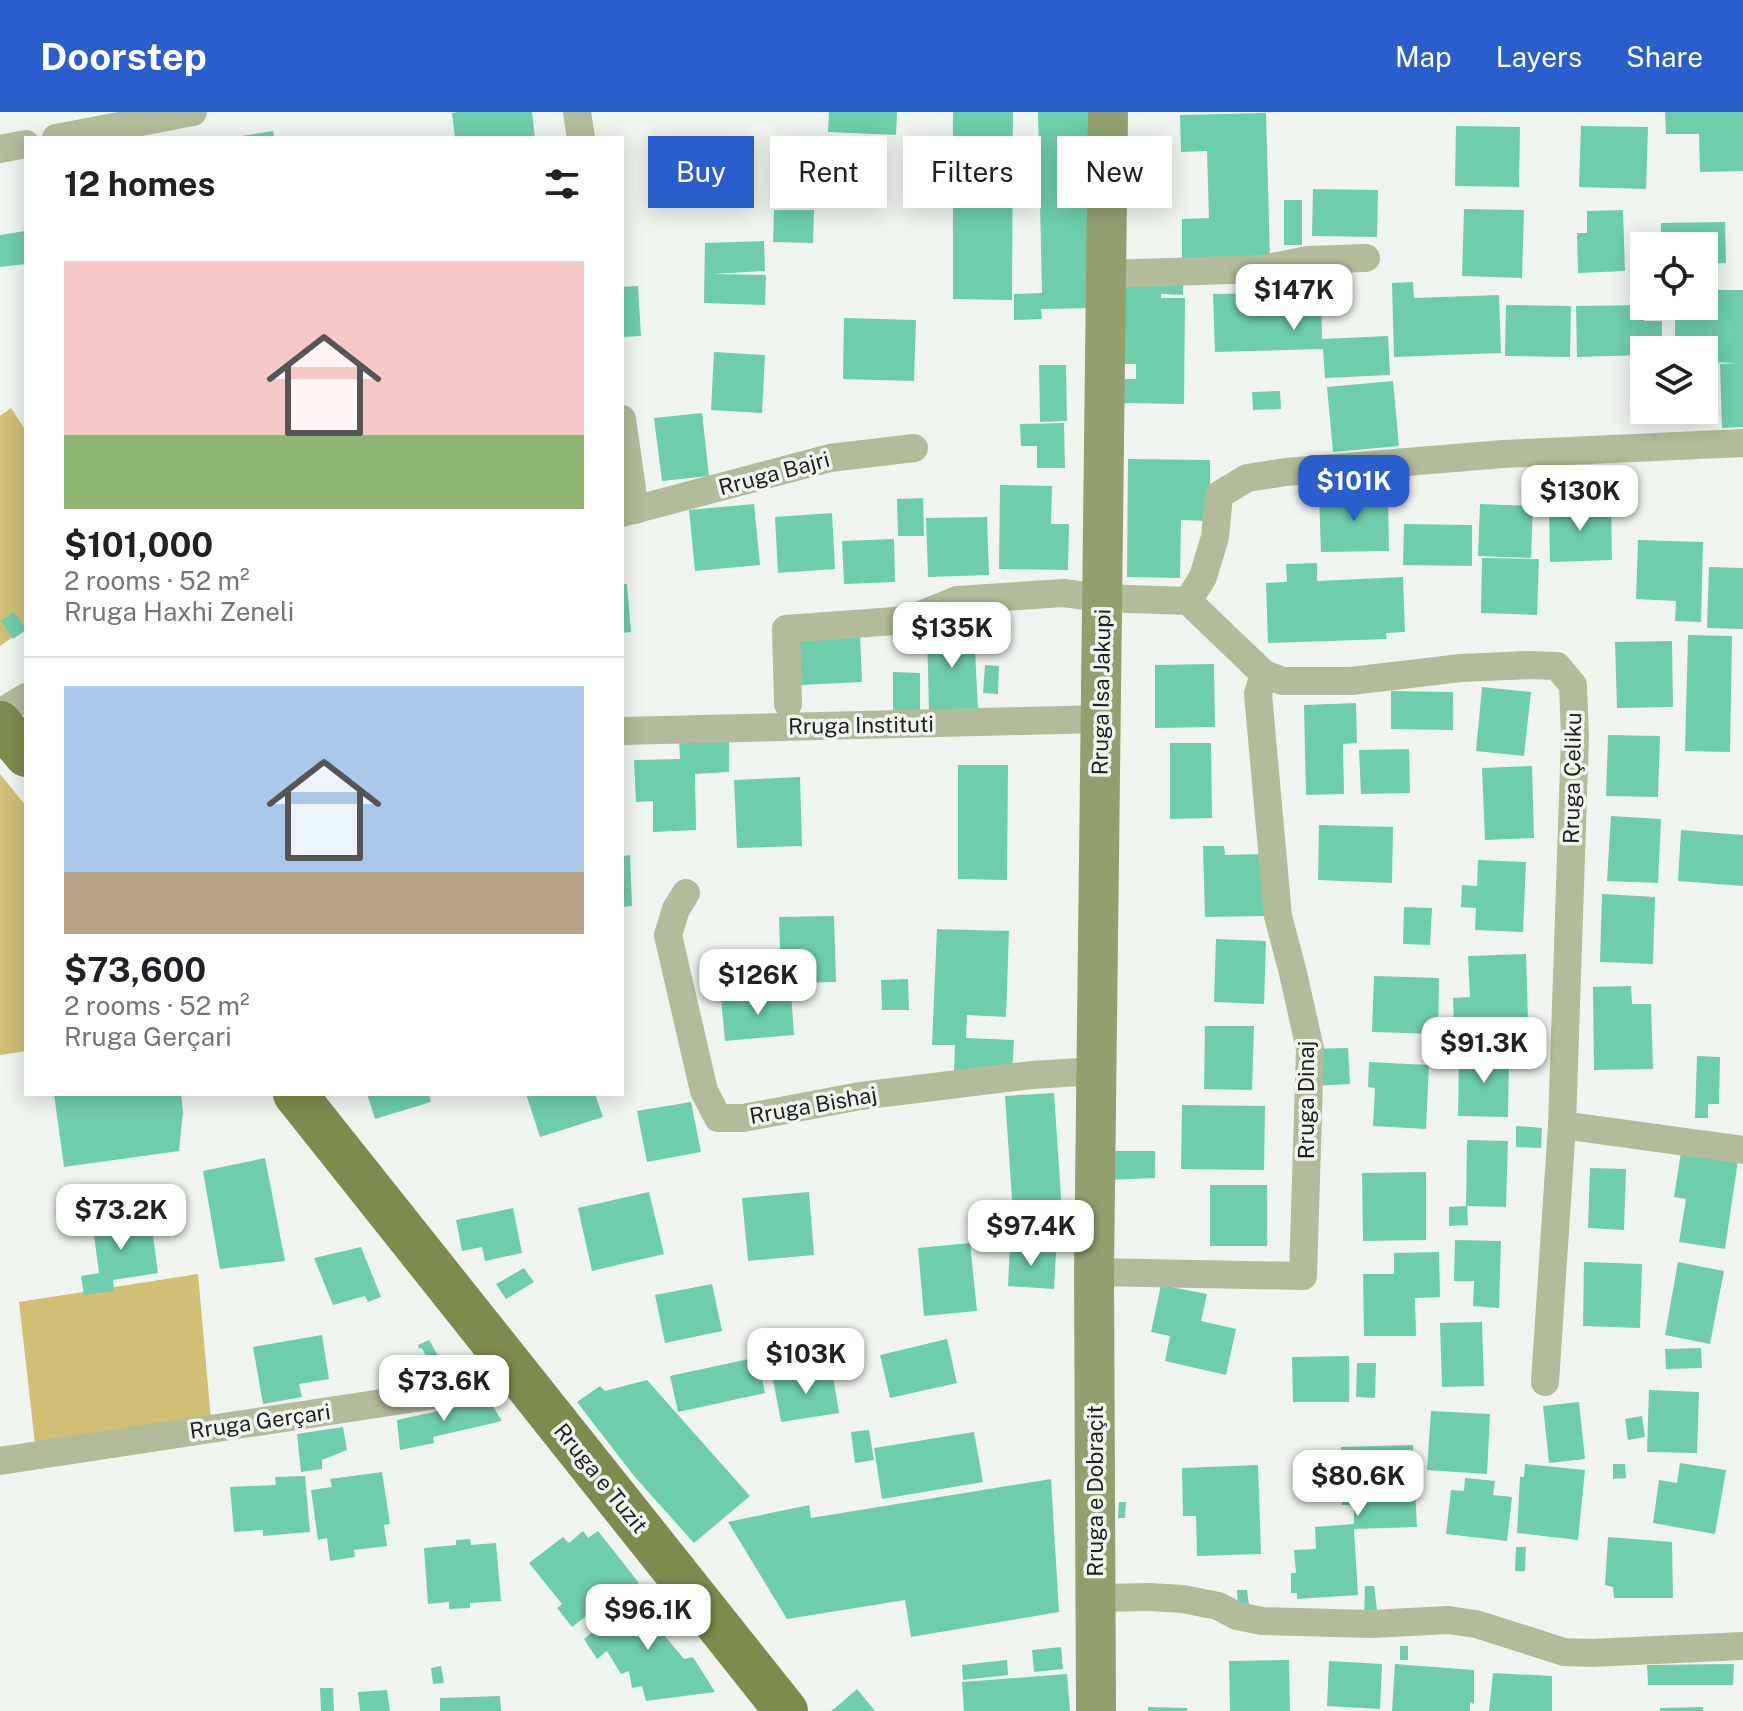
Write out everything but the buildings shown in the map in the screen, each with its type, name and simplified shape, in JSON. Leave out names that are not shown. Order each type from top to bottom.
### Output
[{"type":"main road","points":[[0,723],[24,753]]},
{"type":"main road","name":"Rruga e Tuzit","points":[[297,1096],[786,1711]]},
{"type":"street","points":[[67,136],[193,112]]},
{"type":"street","points":[[577,112],[581,136]]},
{"type":"street","name":"Rruga Isa Jakupi","points":[[1094,1272],[1108,112]]},
{"type":"street","points":[[0,149],[24,144]]},
{"type":"street","points":[[1106,274],[1262,269],[1308,260],[1366,258]]},
{"type":"street","points":[[1188,601],[1203,577],[1215,537],[1219,495],[1247,478],[1503,454],[1743,443]]},
{"type":"street","name":"Rruga Bajri","points":[[624,445],[629,511],[830,458],[914,448]]},
{"type":"street","points":[[788,704],[786,629],[908,620],[957,600],[1063,593],[1102,598],[1188,601],[1264,674]]},
{"type":"street","name":"Rruga Çeliku","points":[[1264,674],[1283,681],[1351,681],[1461,668],[1529,665],[1557,666],[1573,685],[1575,737],[1562,1125],[1545,1382]]},
{"type":"street","name":"Rruga Dinaj","points":[[1094,1272],[1303,1276],[1310,1049],[1278,916],[1258,694],[1264,674]]},
{"type":"street","points":[[0,713],[24,698]]},
{"type":"street","name":"Rruga Instituti","points":[[624,731],[1101,719]]},
{"type":"street","name":"Rruga Bishaj","points":[[686,893],[676,909],[668,935],[704,1091],[718,1118],[743,1118],[875,1094],[1032,1075],[1097,1071]]},
{"type":"street","points":[[1562,1125],[1743,1150]]},
{"type":"street","name":"Rruga e Dobraçit","points":[[1094,1272],[1096,1711]]},
{"type":"street","name":"Rruga Gerçari","points":[[0,1461],[488,1387],[518,1374]]},
{"type":"street","points":[[1096,1598],[1183,1599],[1218,1606],[1237,1616],[1262,1621],[1371,1624],[1448,1620],[1476,1624],[1564,1652],[1743,1646]]},
{"type":"shaded area","points":[[11,408],[24,428],[24,629],[0,646],[0,416]]},
{"type":"shaded area","points":[[0,774],[24,804],[24,1051],[0,1055]]},
{"type":"shaded area","points":[[198,1274],[211,1420],[35,1444],[19,1302]]}]
